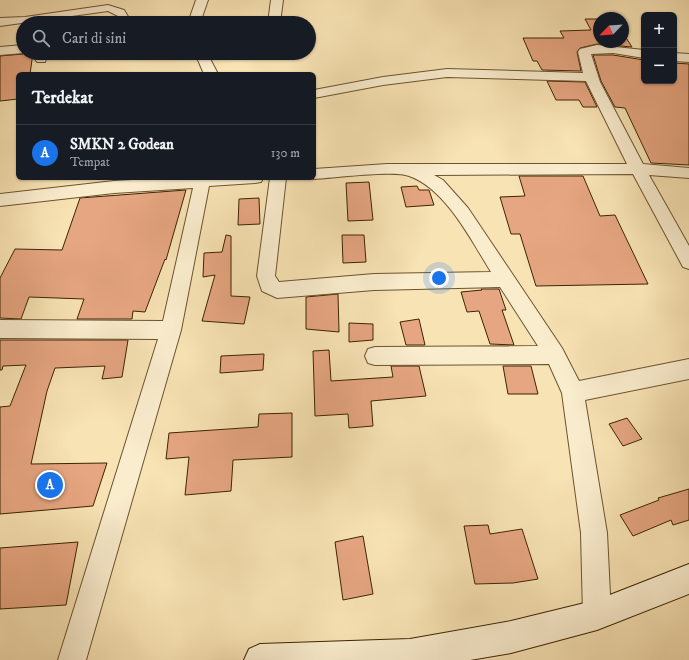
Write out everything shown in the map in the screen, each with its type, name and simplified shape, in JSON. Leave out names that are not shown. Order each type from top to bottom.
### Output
[{"type":"main road","points":[[260,660],[410,655],[511,637],[597,615],[689,579]]},
{"type":"street","points":[[196,16],[202,0]]},
{"type":"street","points":[[275,16],[277,0]]},
{"type":"street","points":[[53,14],[108,8],[117,10],[124,16]]},
{"type":"street","points":[[0,22],[16,21]]},
{"type":"street","points":[[641,54],[598,49],[584,52],[592,77],[638,169],[689,262]]},
{"type":"street","points":[[0,51],[16,50]]},
{"type":"street","points":[[677,57],[689,58]]},
{"type":"street","points":[[205,60],[211,72]]},
{"type":"street","points":[[316,94],[383,81],[447,73],[592,77]]},
{"type":"street","points":[[316,174],[387,169],[638,169],[689,173]]},
{"type":"street","points":[[411,170],[437,184],[462,212],[504,279],[555,354],[573,392],[594,533],[597,615]]},
{"type":"street","points":[[0,200],[115,182],[202,182],[228,180]]},
{"type":"street","points":[[278,180],[266,276],[269,286],[277,290],[374,282],[504,279]]},
{"type":"street","points":[[72,660],[171,330],[202,182]]},
{"type":"street","points":[[0,329],[171,330]]},
{"type":"street","points":[[376,356],[555,354]]},
{"type":"street","points":[[573,392],[689,369]]},
{"type":"building","points":[[585,19],[593,19],[593,45],[580,48],[577,52],[581,71],[542,70],[537,61],[533,61],[523,38],[564,38],[560,31],[591,30]]},
{"type":"building","points":[[16,55],[16,60],[32,60],[30,72],[16,72],[16,99],[0,101],[0,56]]},
{"type":"building","points":[[593,55],[613,55],[641,60],[641,84],[677,84],[677,63],[689,64],[689,165],[651,163],[625,108],[615,107],[601,81]]},
{"type":"building","points":[[547,81],[585,82],[597,107],[583,107],[579,100],[556,100]]},
{"type":"building","points":[[519,176],[583,176],[600,216],[615,215],[648,284],[536,286],[520,234],[511,234],[500,197],[525,196]]},
{"type":"building","points":[[369,182],[373,220],[348,221],[346,183]]},
{"type":"building","points":[[417,186],[419,190],[429,190],[434,205],[406,207],[401,187]]},
{"type":"building","points":[[186,190],[166,260],[165,259],[145,312],[133,311],[132,319],[77,319],[84,299],[29,297],[21,319],[0,318],[0,278],[15,249],[62,250],[80,198]]},
{"type":"building","points":[[259,198],[260,224],[238,225],[239,199]]},
{"type":"building","points":[[226,235],[231,236],[231,296],[250,297],[244,324],[202,321],[215,275],[203,277],[204,253],[222,252]]},
{"type":"building","points":[[342,235],[364,235],[366,262],[343,263]]},
{"type":"building","points":[[481,289],[499,289],[506,310],[502,310],[514,345],[490,344],[479,311],[467,312],[461,292],[482,290]]},
{"type":"building","points":[[338,294],[339,332],[306,329],[306,297]]},
{"type":"building","points":[[419,319],[425,345],[406,345],[400,322]]},
{"type":"building","points":[[349,323],[373,324],[373,340],[349,342]]},
{"type":"building","points":[[0,340],[128,340],[122,377],[102,379],[105,366],[55,368],[47,391],[31,464],[107,463],[93,506],[0,514],[0,407],[10,406],[26,365],[3,366],[2,370],[0,370]]},
{"type":"building","points":[[329,350],[331,381],[393,377],[391,366],[419,366],[426,396],[371,401],[373,426],[349,428],[348,414],[315,416],[313,351]]},
{"type":"building","points":[[264,354],[263,370],[220,373],[221,356]]},
{"type":"building","points":[[503,366],[531,366],[538,394],[508,394]]},
{"type":"building","points":[[292,413],[292,457],[233,460],[231,491],[185,495],[189,457],[166,459],[169,433],[258,427],[259,414]]},
{"type":"building","points":[[627,418],[642,439],[623,446],[609,424]]},
{"type":"building","points":[[689,489],[689,520],[673,525],[671,520],[633,536],[620,515],[659,500],[658,498]]},
{"type":"building","points":[[488,525],[490,534],[522,529],[538,579],[513,583],[475,584],[464,526]]},
{"type":"building","points":[[363,536],[373,594],[343,600],[335,542]]},
{"type":"building","points":[[78,542],[66,605],[0,609],[0,548]]},
{"type":"place","name":"SMKN 2 Godean","points":[[50,485]]}]
